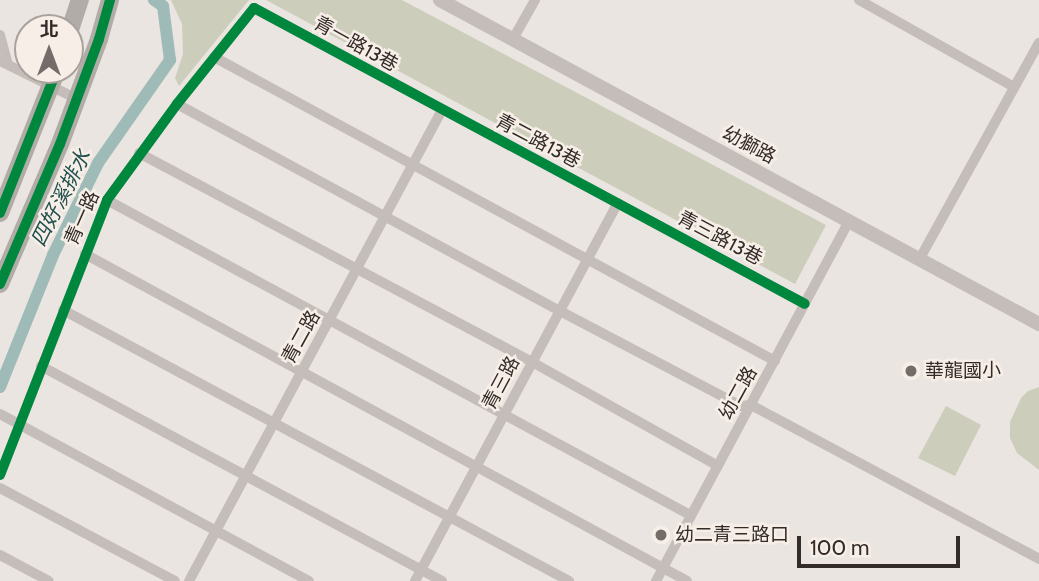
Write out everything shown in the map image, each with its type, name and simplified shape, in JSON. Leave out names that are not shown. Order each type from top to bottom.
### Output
[{"type":"main road","points":[[0,284],[77,99],[110,0]]},
{"type":"main road","points":[[0,212],[51,84]]},
{"type":"street","name":"幼獅路","points":[[440,0],[1039,324]]},
{"type":"street","points":[[513,39],[535,0]]},
{"type":"street","points":[[859,0],[1014,87]]},
{"type":"street","name":"青一路","points":[[0,475],[17,424],[107,200],[139,153],[254,8]]},
{"type":"street","name":"青一路13巷","points":[[254,8],[442,110]]},
{"type":"street","points":[[0,35],[4,63]]},
{"type":"street","points":[[919,260],[1039,43]]},
{"type":"street","points":[[214,57],[775,361]]},
{"type":"street","points":[[61,84],[77,99]]},
{"type":"street","points":[[177,104],[560,311],[741,406],[751,405],[1039,559]]},
{"type":"street","name":"青二路","points":[[189,581],[442,110]]},
{"type":"street","name":"青二路13巷","points":[[442,110],[618,203]]},
{"type":"street","points":[[139,153],[532,362],[718,466]]},
{"type":"street","points":[[107,200],[691,515]]},
{"type":"street","name":"青三路","points":[[415,581],[618,203]]},
{"type":"street","name":"青三路13巷","points":[[618,203],[805,304]]},
{"type":"street","name":"幼二路","points":[[656,581],[849,221]]},
{"type":"street","points":[[85,254],[687,581]]},
{"type":"street","points":[[63,310],[569,581]]},
{"type":"street","points":[[41,366],[246,473],[442,581]]},
{"type":"street","points":[[0,414],[309,581]]},
{"type":"street","points":[[0,488],[175,581]]},
{"type":"street","points":[[0,555],[49,581]]},
{"type":"green space","points":[[171,0],[249,0],[179,86],[175,78],[183,54],[182,24]]},
{"type":"green space","points":[[266,0],[402,0],[826,225],[795,284]]},
{"type":"green space","points":[[1039,387],[1039,470],[1017,453],[1010,438],[1010,422],[1021,398],[1028,391]]},
{"type":"green space","points":[[946,406],[981,425],[955,476],[918,458]]},
{"type":"waterway","name":"四好溪排水","points":[[0,387],[53,255],[98,163],[170,60],[163,6],[154,0]]},
{"type":"cycle path","points":[[0,284],[60,144],[99,39],[110,0]]},
{"type":"cycle path","points":[[0,475],[107,200],[177,104],[254,8],[805,304]]},
{"type":"cycle path","points":[[0,213],[51,84]]},
{"type":"place","name":"華龍國小","points":[[911,371]]},
{"type":"place","name":"幼二青三路口","points":[[661,535]]}]
